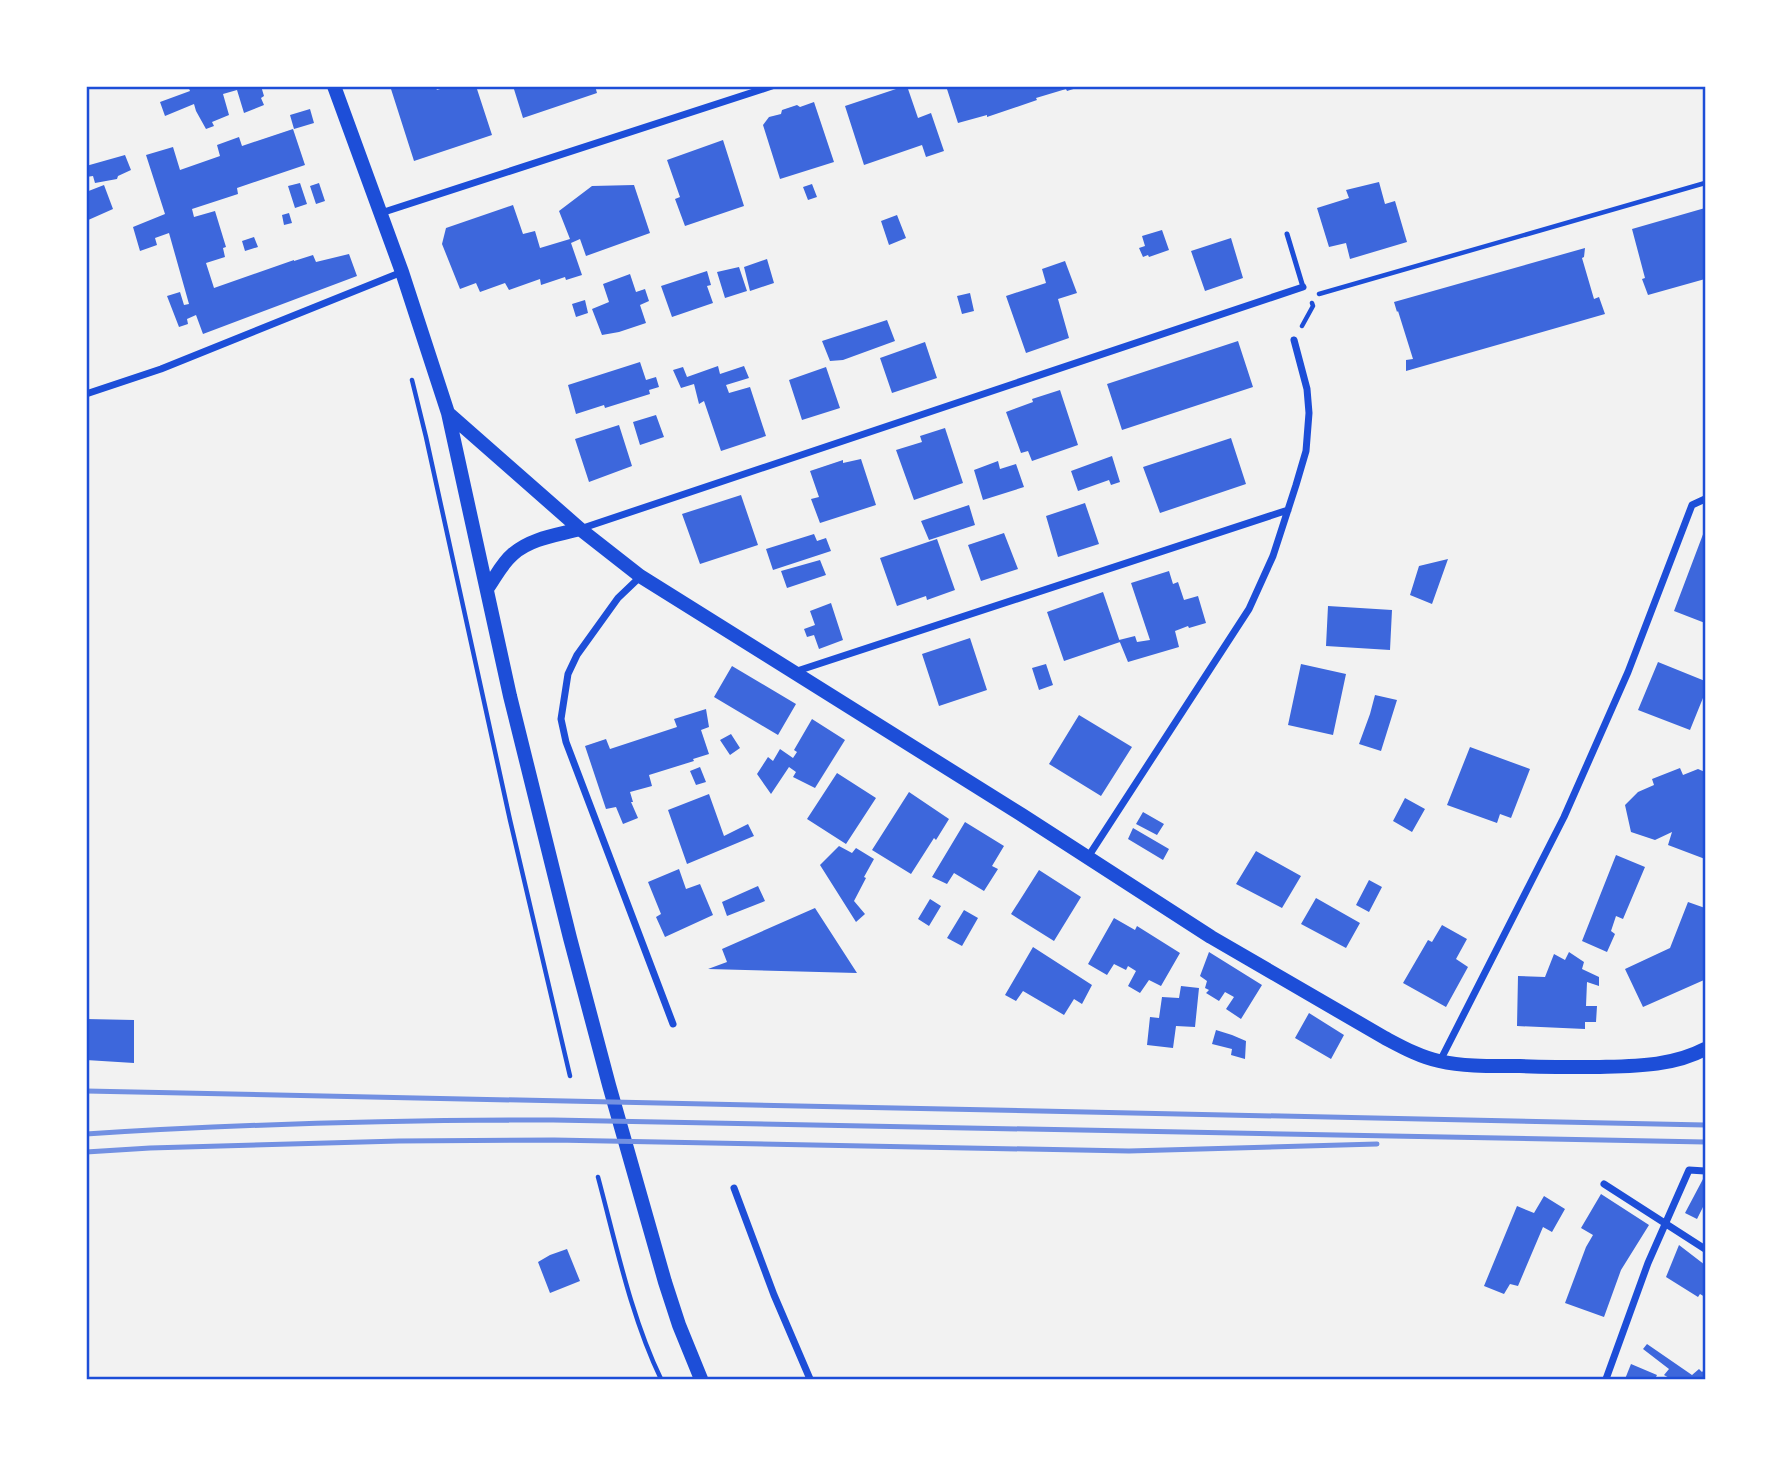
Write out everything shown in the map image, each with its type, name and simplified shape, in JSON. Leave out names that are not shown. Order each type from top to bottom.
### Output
[{"type":"main road","points":[[334,86],[402,272],[449,414],[486,589],[540,820],[606,1073],[665,1282],[701,1379]]},
{"type":"main road","points":[[449,414],[580,529],[640,576],[1210,937],[1407,1049],[1440,1061],[1494,1066],[1632,1066],[1666,1062],[1705,1049]]},
{"type":"main road","points":[[486,589],[512,554],[547,537],[580,529]]},
{"type":"street","points":[[380,214],[772,86]]},
{"type":"street","points":[[86,394],[161,369],[402,272]]},
{"type":"street","points":[[580,529],[1303,287]]},
{"type":"street","points":[[1088,858],[1249,610],[1273,556],[1306,451],[1309,413],[1307,389],[1294,340]]},
{"type":"street","points":[[1440,1061],[1564,817],[1628,672],[1692,505],[1705,499]]},
{"type":"street","points":[[793,672],[1288,510]]},
{"type":"street","points":[[640,576],[618,598],[577,655],[568,674],[561,719],[570,755],[673,1024]]},
{"type":"street","points":[[1606,1379],[1664,1223],[1689,1170],[1705,1171]]},
{"type":"street","points":[[1604,1184],[1705,1249]]},
{"type":"street","points":[[734,1188],[774,1295],[810,1379]]},
{"type":"lane","points":[[1287,234],[1303,287]]},
{"type":"path","points":[[1294,340],[1313,306],[1311,297],[1705,183]]},
{"type":"path","points":[[410,372],[570,1076]]},
{"type":"path","points":[[598,1177],[637,1317],[662,1379]]},
{"type":"building","points":[[188,86],[261,86],[264,105],[244,113],[237,90],[223,94],[229,115],[212,122],[214,126],[206,129],[194,104],[165,116],[160,102],[190,91]]},
{"type":"building","points":[[401,86],[435,86],[437,90],[450,86],[476,86],[492,135],[414,161],[391,89]]},
{"type":"building","points":[[513,86],[595,86],[597,93],[523,118]]},
{"type":"building","points":[[905,86],[918,118],[931,113],[944,151],[926,157],[922,145],[864,165],[845,106]]},
{"type":"building","points":[[946,86],[1083,86],[1036,98],[1037,100],[987,117],[958,123]]},
{"type":"building","points":[[814,102],[834,162],[780,179],[763,125],[769,117],[781,114],[782,110]]},
{"type":"building","points":[[310,109],[314,123],[294,129],[290,115]]},
{"type":"building","points":[[293,129],[305,165],[237,188],[238,194],[192,209],[194,217],[215,211],[226,247],[223,248],[225,257],[206,263],[214,288],[313,255],[316,262],[349,254],[357,276],[203,334],[196,315],[187,319],[188,324],[179,327],[167,296],[180,292],[184,305],[189,304],[169,233],[155,238],[157,245],[140,251],[133,227],[165,214],[146,155],[173,147],[180,170],[220,156],[217,145],[239,137],[242,146]]},
{"type":"building","points":[[723,140],[744,206],[685,226],[675,199],[680,197],[667,160]]},
{"type":"building","points":[[125,155],[131,170],[117,179],[95,183],[93,176],[86,177],[86,166]]},
{"type":"building","points":[[1379,182],[1385,204],[1395,201],[1407,242],[1350,259],[1346,243],[1329,247],[1317,208],[1349,198],[1346,190]]},
{"type":"building","points":[[300,183],[307,204],[295,208],[288,186]]},
{"type":"building","points":[[319,183],[325,201],[316,204],[310,186]]},
{"type":"building","points":[[812,184],[817,197],[808,200],[803,187]]},
{"type":"building","points":[[104,185],[113,209],[86,221],[86,192]]},
{"type":"building","points":[[634,185],[650,233],[586,256],[580,239],[571,243],[582,275],[541,285],[540,279],[509,290],[505,283],[480,292],[476,283],[460,289],[442,244],[446,228],[513,205],[523,234],[535,231],[540,248],[570,239],[559,211],[592,186]]},
{"type":"building","points":[[1705,208],[1705,279],[1648,295],[1632,229]]},
{"type":"building","points":[[289,213],[292,223],[284,225],[282,215]]},
{"type":"building","points":[[897,215],[906,238],[889,245],[881,221]]},
{"type":"building","points":[[1162,230],[1169,250],[1143,257],[1139,248],[1145,246],[1142,236]]},
{"type":"building","points":[[254,237],[258,247],[245,251],[242,241]]},
{"type":"building","points":[[1231,238],[1243,278],[1205,291],[1191,251]]},
{"type":"building","points":[[1585,248],[1582,258],[1594,299],[1599,297],[1605,314],[1406,371],[1406,360],[1413,359],[1394,302]]},
{"type":"building","points":[[767,259],[774,283],[750,291],[744,267]]},
{"type":"building","points":[[1065,261],[1077,293],[1058,299],[1069,338],[1026,353],[1006,296],[1046,283],[1042,269]]},
{"type":"building","points":[[739,267],[747,291],[725,298],[717,272]]},
{"type":"building","points":[[707,271],[711,285],[707,286],[713,303],[672,317],[661,286]]},
{"type":"building","points":[[630,274],[636,292],[645,289],[649,301],[640,305],[646,323],[602,335],[592,309],[609,302],[603,284]]},
{"type":"building","points":[[970,293],[974,311],[962,314],[957,296]]},
{"type":"building","points":[[585,300],[588,313],[576,317],[572,304]]},
{"type":"building","points":[[887,320],[895,341],[843,360],[830,361],[822,341]]},
{"type":"building","points":[[1238,341],[1253,387],[1122,430],[1107,384]]},
{"type":"building","points":[[925,342],[937,378],[892,393],[880,358]]},
{"type":"building","points":[[640,362],[646,380],[656,377],[659,387],[649,390],[650,394],[576,414],[568,385]]},
{"type":"building","points":[[718,366],[720,374],[744,366],[749,378],[726,385],[729,393],[750,387],[766,436],[721,451],[704,401],[699,404],[694,384],[681,388],[673,370],[683,367],[687,377]]},
{"type":"building","points":[[826,367],[840,408],[802,420],[789,380]]},
{"type":"building","points":[[1060,390],[1078,445],[1032,461],[1028,451],[1021,453],[1006,412],[1033,402],[1032,399]]},
{"type":"building","points":[[656,415],[664,437],[640,445],[633,422]]},
{"type":"building","points":[[619,425],[632,466],[589,482],[575,439]]},
{"type":"building","points":[[945,428],[963,483],[914,500],[896,450],[922,442],[920,436]]},
{"type":"building","points":[[1231,438],[1246,484],[1160,513],[1143,467]]},
{"type":"building","points":[[1112,456],[1120,482],[1111,485],[1109,480],[1078,491],[1071,471]]},
{"type":"building","points":[[861,459],[876,505],[820,523],[811,499],[819,497],[810,471],[843,460],[843,463]]},
{"type":"building","points":[[998,461],[1000,469],[1016,464],[1024,487],[983,500],[974,470]]},
{"type":"building","points":[[741,495],[758,545],[700,564],[682,514]]},
{"type":"building","points":[[1085,503],[1099,544],[1058,557],[1046,516]]},
{"type":"building","points":[[969,505],[975,525],[929,540],[921,521]]},
{"type":"building","points":[[1705,529],[1705,623],[1674,611]]},
{"type":"building","points":[[1004,533],[1018,569],[981,581],[968,545]]},
{"type":"building","points":[[814,534],[817,541],[826,538],[831,551],[773,570],[766,549]]},
{"type":"building","points":[[937,539],[955,590],[927,600],[926,596],[897,606],[880,558]]},
{"type":"building","points":[[1448,559],[1432,604],[1410,595],[1419,566]]},
{"type":"building","points":[[820,560],[826,575],[787,588],[781,571]]},
{"type":"building","points":[[1169,571],[1173,584],[1178,582],[1184,600],[1198,596],[1206,623],[1175,631],[1179,647],[1128,662],[1119,640],[1135,636],[1137,642],[1150,640],[1131,583]]},
{"type":"building","points":[[1103,592],[1120,642],[1064,661],[1047,612]]},
{"type":"building","points":[[831,603],[843,640],[819,649],[814,635],[807,637],[804,629],[815,625],[810,611]]},
{"type":"building","points":[[1328,606],[1392,610],[1390,650],[1326,646]]},
{"type":"building","points":[[970,638],[987,690],[939,706],[922,654]]},
{"type":"building","points":[[1658,662],[1705,681],[1705,693],[1690,730],[1638,710]]},
{"type":"building","points":[[1046,664],[1053,685],[1039,690],[1032,668]]},
{"type":"building","points":[[1301,664],[1346,674],[1333,735],[1288,725]]},
{"type":"building","points":[[732,666],[796,704],[778,735],[714,697]]},
{"type":"building","points":[[1375,695],[1397,700],[1381,751],[1359,744]]},
{"type":"building","points":[[706,709],[709,727],[701,730],[709,754],[649,775],[652,786],[630,792],[638,818],[623,824],[616,807],[606,809],[585,746],[606,739],[610,749],[677,727],[674,719]]},
{"type":"building","points":[[1079,715],[1132,747],[1101,796],[1049,764]]},
{"type":"building","points":[[812,719],[845,740],[815,788],[793,777],[796,772],[789,767],[771,794],[757,774],[768,757],[773,761],[780,749],[793,758],[797,752],[794,750]]},
{"type":"building","points":[[731,734],[740,748],[730,755],[720,740]]},
{"type":"building","points":[[1470,747],[1530,769],[1511,818],[1500,814],[1497,823],[1447,805]]},
{"type":"building","points":[[700,767],[706,782],[696,785],[690,771]]},
{"type":"building","points":[[1680,768],[1683,775],[1698,769],[1705,772],[1705,859],[1668,845],[1672,832],[1655,840],[1631,832],[1625,805],[1638,792],[1654,785],[1652,779]]},
{"type":"building","points":[[837,773],[876,798],[846,844],[807,819]]},
{"type":"building","points":[[909,792],[949,819],[911,874],[872,850]]},
{"type":"building","points":[[709,794],[724,836],[748,824],[754,836],[687,864],[668,810]]},
{"type":"building","points":[[1405,798],[1425,809],[1412,832],[1393,821]]},
{"type":"building","points":[[1143,812],[1164,824],[1157,835],[1136,824]]},
{"type":"building","points":[[965,822],[1004,846],[992,866],[998,869],[984,891],[954,873],[947,884],[932,877]]},
{"type":"building","points":[[1133,828],[1169,849],[1163,860],[1128,839]]},
{"type":"building","points":[[839,846],[852,853],[856,848],[874,859],[854,901],[865,914],[856,922],[820,865]]},
{"type":"building","points":[[1256,851],[1301,876],[1282,908],[1236,884]]},
{"type":"building","points":[[1616,855],[1645,867],[1623,919],[1616,916],[1611,931],[1615,934],[1607,952],[1582,941]]},
{"type":"building","points":[[679,869],[686,889],[700,884],[713,915],[665,937],[656,917],[661,914],[648,882]]},
{"type":"building","points":[[1039,870],[1081,897],[1054,941],[1011,914]]},
{"type":"building","points":[[1369,880],[1382,887],[1369,912],[1356,905]]},
{"type":"building","points":[[758,886],[765,901],[727,916],[722,902]]},
{"type":"building","points":[[1316,898],[1360,923],[1346,948],[1301,924]]},
{"type":"building","points":[[930,899],[941,906],[929,926],[918,919]]},
{"type":"building","points":[[1688,902],[1705,908],[1704,980],[1643,1007],[1625,969],[1670,948]]},
{"type":"building","points":[[815,908],[857,973],[708,969],[727,962],[722,949]]},
{"type":"building","points":[[964,910],[978,918],[962,946],[947,938]]},
{"type":"building","points":[[1114,918],[1135,930],[1137,926],[1180,953],[1161,986],[1149,980],[1140,993],[1128,986],[1136,971],[1128,966],[1126,970],[1114,964],[1107,975],[1088,964]]},
{"type":"building","points":[[1442,925],[1467,939],[1456,959],[1468,967],[1446,1007],[1403,983],[1428,940],[1432,942]]},
{"type":"building","points":[[1033,947],[1092,985],[1082,1004],[1074,999],[1064,1015],[1023,991],[1016,1001],[1005,995]]},
{"type":"building","points":[[1209,952],[1262,985],[1241,1019],[1226,1009],[1234,997],[1225,992],[1219,1001],[1206,993],[1209,990],[1205,988],[1207,981],[1200,976]]},
{"type":"building","points":[[1569,952],[1584,962],[1582,969],[1599,977],[1599,986],[1587,982],[1586,1006],[1597,1006],[1596,1022],[1585,1022],[1585,1029],[1517,1026],[1518,976],[1545,977],[1554,954],[1565,960]]},
{"type":"building","points":[[1181,986],[1199,988],[1195,1027],[1176,1026],[1173,1048],[1147,1045],[1150,1017],[1159,1018],[1162,997],[1179,998]]},
{"type":"building","points":[[1309,1013],[1344,1035],[1331,1059],[1295,1038]]},
{"type":"building","points":[[86,1019],[134,1020],[134,1063],[86,1060]]},
{"type":"building","points":[[1216,1030],[1246,1041],[1245,1059],[1231,1055],[1232,1049],[1212,1044]]},
{"type":"building","points":[[1703,1179],[1705,1208],[1703,1207],[1697,1219],[1685,1213]]},
{"type":"building","points":[[1601,1194],[1649,1225],[1621,1270],[1604,1317],[1565,1303],[1593,1235],[1581,1228]]},
{"type":"building","points":[[1544,1196],[1565,1209],[1552,1232],[1543,1227],[1518,1286],[1510,1284],[1504,1294],[1484,1286],[1517,1206],[1534,1213]]},
{"type":"building","points":[[1679,1245],[1705,1265],[1705,1297],[1700,1294],[1698,1297],[1666,1277]]},
{"type":"building","points":[[567,1249],[580,1281],[550,1293],[538,1262]]},
{"type":"building","points":[[1647,1344],[1692,1375],[1699,1369],[1702,1372],[1705,1369],[1705,1379],[1671,1379],[1664,1375],[1669,1369],[1643,1349]]},
{"type":"building","points":[[1631,1364],[1657,1375],[1655,1379],[1625,1379]]},
{"type":"railway","points":[[86,1091],[1705,1125]]},
{"type":"railway","points":[[86,1134],[319,1123],[553,1120],[1705,1142]]},
{"type":"railway","points":[[86,1152],[399,1141],[554,1140],[1129,1151],[1377,1144]]}]
